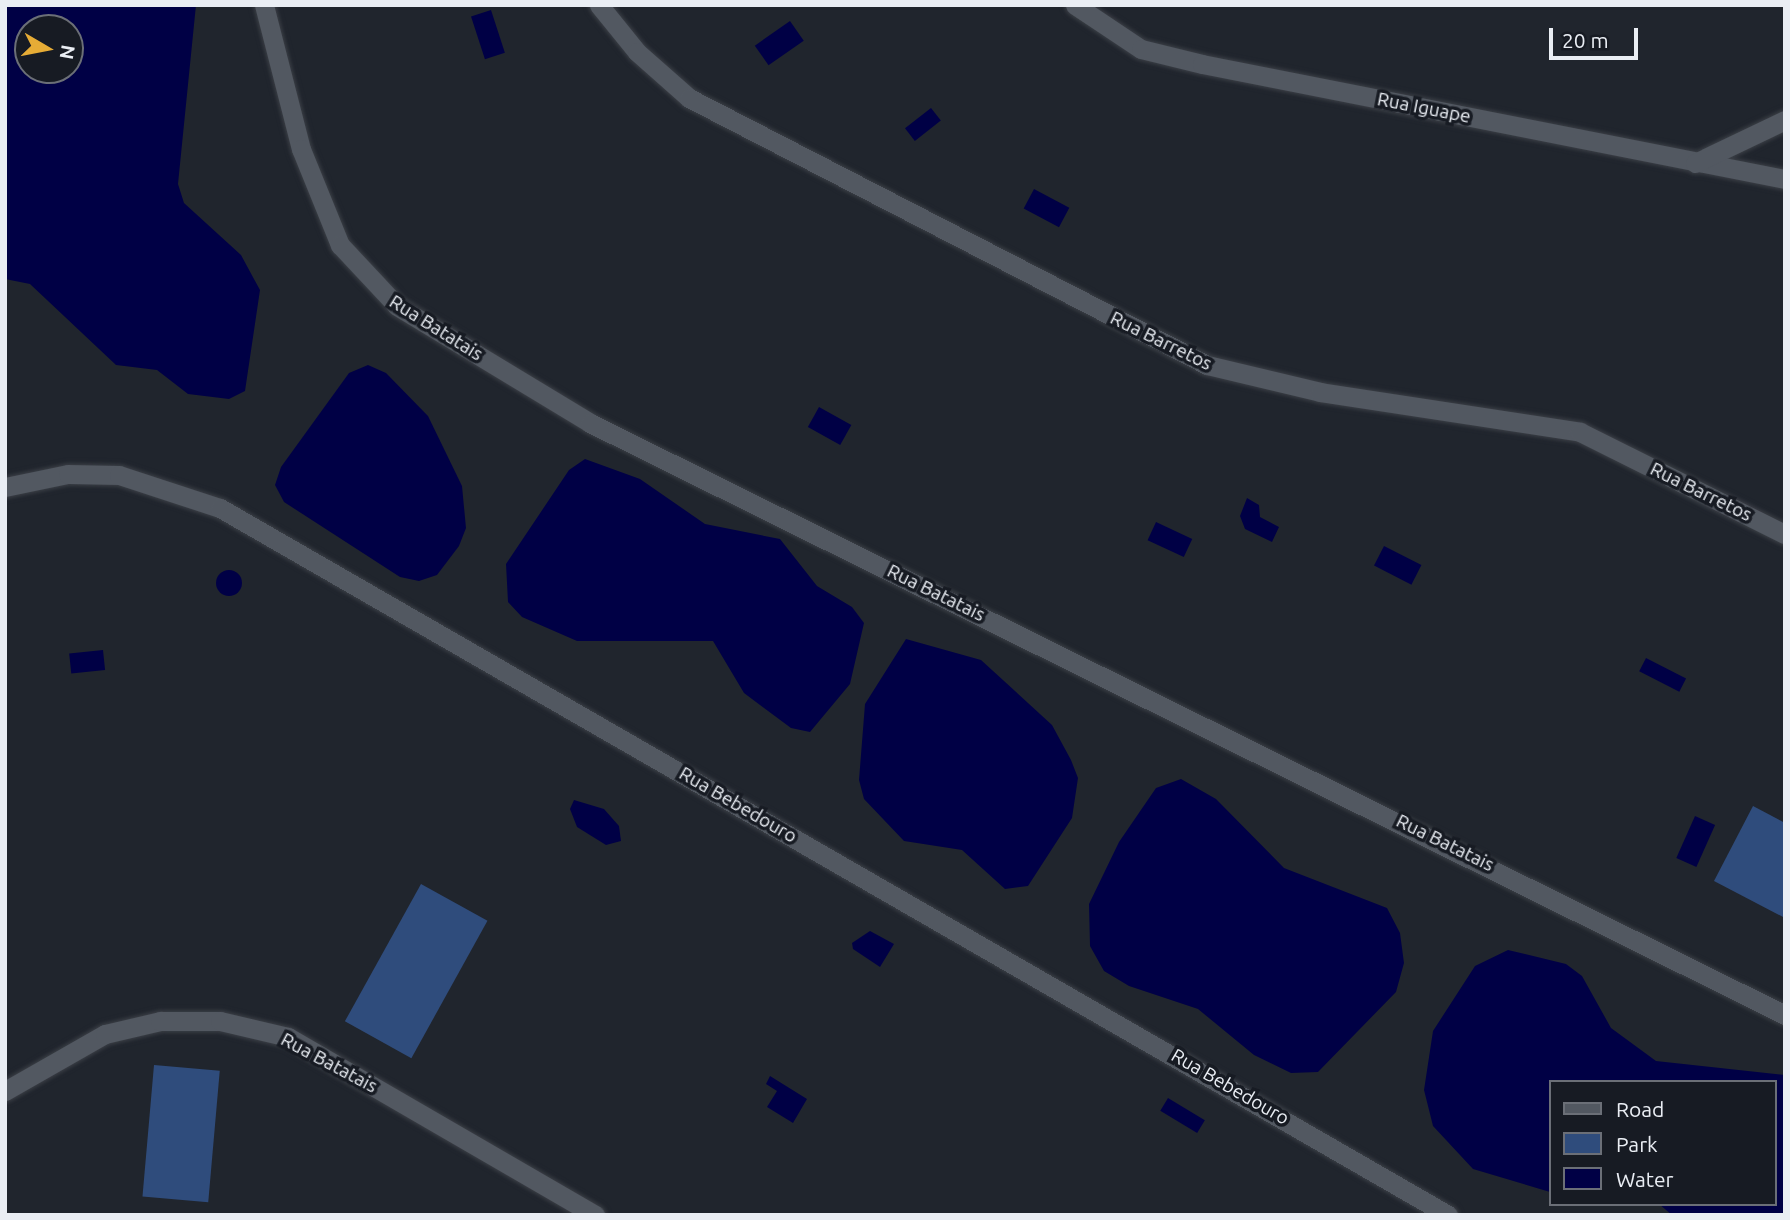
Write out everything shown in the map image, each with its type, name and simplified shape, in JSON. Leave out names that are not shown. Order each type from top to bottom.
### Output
[{"type":"street","name":"Rua Batatais","points":[[264,5],[301,149],[340,245],[397,306],[590,423],[1785,1015]]},
{"type":"street","name":"Rua Barretos","points":[[599,5],[637,52],[689,99],[1207,365],[1320,392],[1580,432],[1785,534]]},
{"type":"street","name":"Rua Iguape","points":[[1075,5],[1141,49],[1695,163],[1785,179]]},
{"type":"street","points":[[1695,163],[1785,120]]},
{"type":"street","name":"Rua Bebedouro","points":[[5,487],[68,474],[119,475],[220,508],[1448,1215]]},
{"type":"street","name":"Rua Batatais","points":[[5,1091],[105,1034],[160,1021],[220,1021],[288,1037],[595,1215]]},
{"type":"green space","points":[[1753,806],[1785,823],[1785,918],[1714,881]]},
{"type":"green space","points":[[421,884],[487,921],[411,1058],[345,1021]]},
{"type":"green space","points":[[154,1065],[220,1071],[208,1202],[142,1196]]},
{"type":"water","points":[[5,5],[196,5],[178,184],[184,203],[241,255],[260,290],[245,391],[229,399],[188,394],[157,370],[116,365],[30,284],[5,279]]},
{"type":"water","points":[[491,10],[505,53],[485,59],[471,16]]},
{"type":"water","points":[[790,21],[804,41],[769,65],[755,46]]},
{"type":"water","points":[[931,108],[941,121],[915,141],[905,128]]},
{"type":"water","points":[[1034,189],[1069,208],[1059,227],[1024,208]]},
{"type":"water","points":[[368,365],[386,373],[428,416],[462,486],[466,528],[459,546],[437,575],[419,581],[400,577],[284,502],[275,485],[281,467],[349,373]]},
{"type":"water","points":[[819,407],[851,425],[840,445],[808,427]]},
{"type":"water","points":[[585,459],[640,479],[705,524],[780,539],[817,586],[852,607],[864,623],[850,684],[810,732],[791,728],[744,693],[713,641],[577,641],[522,617],[508,602],[506,564],[569,470]]},
{"type":"water","points":[[1247,498],[1259,505],[1260,517],[1279,527],[1272,542],[1245,529],[1240,516]]},
{"type":"water","points":[[1156,522],[1192,539],[1184,557],[1148,540]]},
{"type":"water","points":[[1384,546],[1421,565],[1411,585],[1374,566]]},
{"type":"water","points":[[229,570],[239,573],[242,583],[239,593],[229,596],[219,593],[216,583],[219,573]]},
{"type":"water","points":[[906,639],[981,660],[1052,725],[1071,760],[1078,778],[1072,818],[1028,886],[1005,889],[962,850],[904,841],[864,799],[859,780],[865,704]]},
{"type":"water","points":[[103,650],[105,670],[71,673],[69,654]]},
{"type":"water","points":[[1646,658],[1686,678],[1679,692],[1639,671]]},
{"type":"water","points":[[1181,779],[1216,799],[1284,868],[1387,908],[1400,933],[1404,963],[1396,992],[1318,1072],[1291,1073],[1254,1055],[1198,1009],[1129,986],[1104,971],[1090,946],[1089,904],[1119,842],[1156,788]]},
{"type":"water","points":[[574,800],[604,809],[619,826],[621,841],[606,845],[577,827],[570,809]]},
{"type":"water","points":[[1695,816],[1715,825],[1696,867],[1676,858]]},
{"type":"water","points":[[870,931],[894,944],[880,967],[853,949],[852,943]]},
{"type":"water","points":[[1508,950],[1566,964],[1582,976],[1611,1028],[1656,1061],[1785,1075],[1785,1215],[1672,1215],[1661,1206],[1776,1206],[1776,1080],[1548,1080],[1548,1191],[1473,1169],[1433,1126],[1424,1090],[1433,1031],[1475,966]]},
{"type":"water","points":[[770,1076],[807,1099],[793,1123],[767,1107],[777,1091],[766,1084]]},
{"type":"water","points":[[1168,1098],[1205,1120],[1197,1133],[1160,1111]]}]
